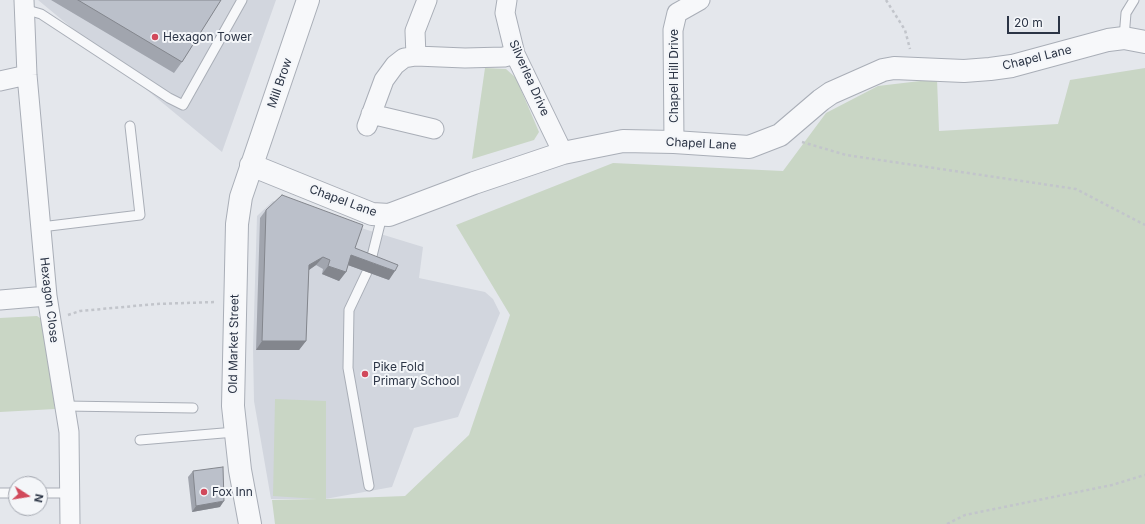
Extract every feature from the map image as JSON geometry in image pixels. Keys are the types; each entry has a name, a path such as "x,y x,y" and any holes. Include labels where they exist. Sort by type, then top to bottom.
{"street":[{"name":"Mill Brow","path":"251,166 314,0"},
{"path":"416,56 415,31 427,0"},
{"name":"Silverlea Drive","path":"507,0 505,13 515,54 563,153"},
{"name":"Chapel Hill Drive","path":"674,142 673,30 677,13 700,0"},
{"name":"Hexagon Close","path":"24,4 27,75 47,296 69,432 70,524"},
{"name":"Chapel Lane","path":"251,166 372,214 382,216 390,215 474,183 563,153 623,142 674,142 749,147 780,135 821,100 840,89 883,70 911,68 964,71 1012,66 1094,43 1124,38 1145,42"},
{"path":"434,129 369,120 389,72 404,58 416,56 465,58 504,57 515,54"},
{"path":"0,81 27,75"},
{"name":"Old Market Street","path":"250,524 233,406 237,224 241,196 251,166"},
{"path":"0,300 47,296"}],"lane":[{"path":"24,4 169,98 183,104 242,0"},
{"path":"1124,38 1126,13 1134,0"},
{"path":"41,227 140,215 130,126"},
{"path":"369,486 348,368 349,310 368,268 382,216"},
{"path":"65,406 193,408"},
{"path":"140,440 236,432"},
{"path":"48,493 70,493"}],"path":[{"path":"886,0 905,30 910,49 911,68"},
{"path":"780,135 846,155 1076,188 1145,225"},
{"path":"51,320 80,311 156,304 235,301"},
{"path":"947,524 965,515 1112,485 1145,476"}],"shaded area":[{"path":"38,0 276,0 222,152"},
{"name":"Pike Fold Primary School","path":"273,201 423,247 419,278 485,292 493,299 500,313 458,417 414,428 392,487 325,499 271,499 254,401 253,348 257,216"}],"green space":[{"path":"485,68 506,69 516,78 539,132 534,140 472,159"},
{"path":"1145,68 1145,524 275,524 272,500 317,499 273,496 275,399 326,401 326,499 405,496 469,435 510,315 456,225 613,163 783,171 826,113 878,86 937,79 939,131 1058,124 1070,80"},
{"path":"37,316 43,320 55,409 0,412 0,318"}],"building":[{"name":"Hexagon Tower","path":"78,0 221,0 182,62"},
{"path":"282,195 363,225 355,248 398,265 395,271 351,255 346,272 328,266 330,260 323,257 309,265 306,341 262,341 266,210"},
{"name":"Fox Inn","path":"223,467 224,501 196,506 193,471"}],"place":[{"name":"Hexagon Tower","path":"155,37"},
{"name":"Pike Fold Primary School","path":"365,374"},
{"name":"Fox Inn","path":"204,492"}]}
